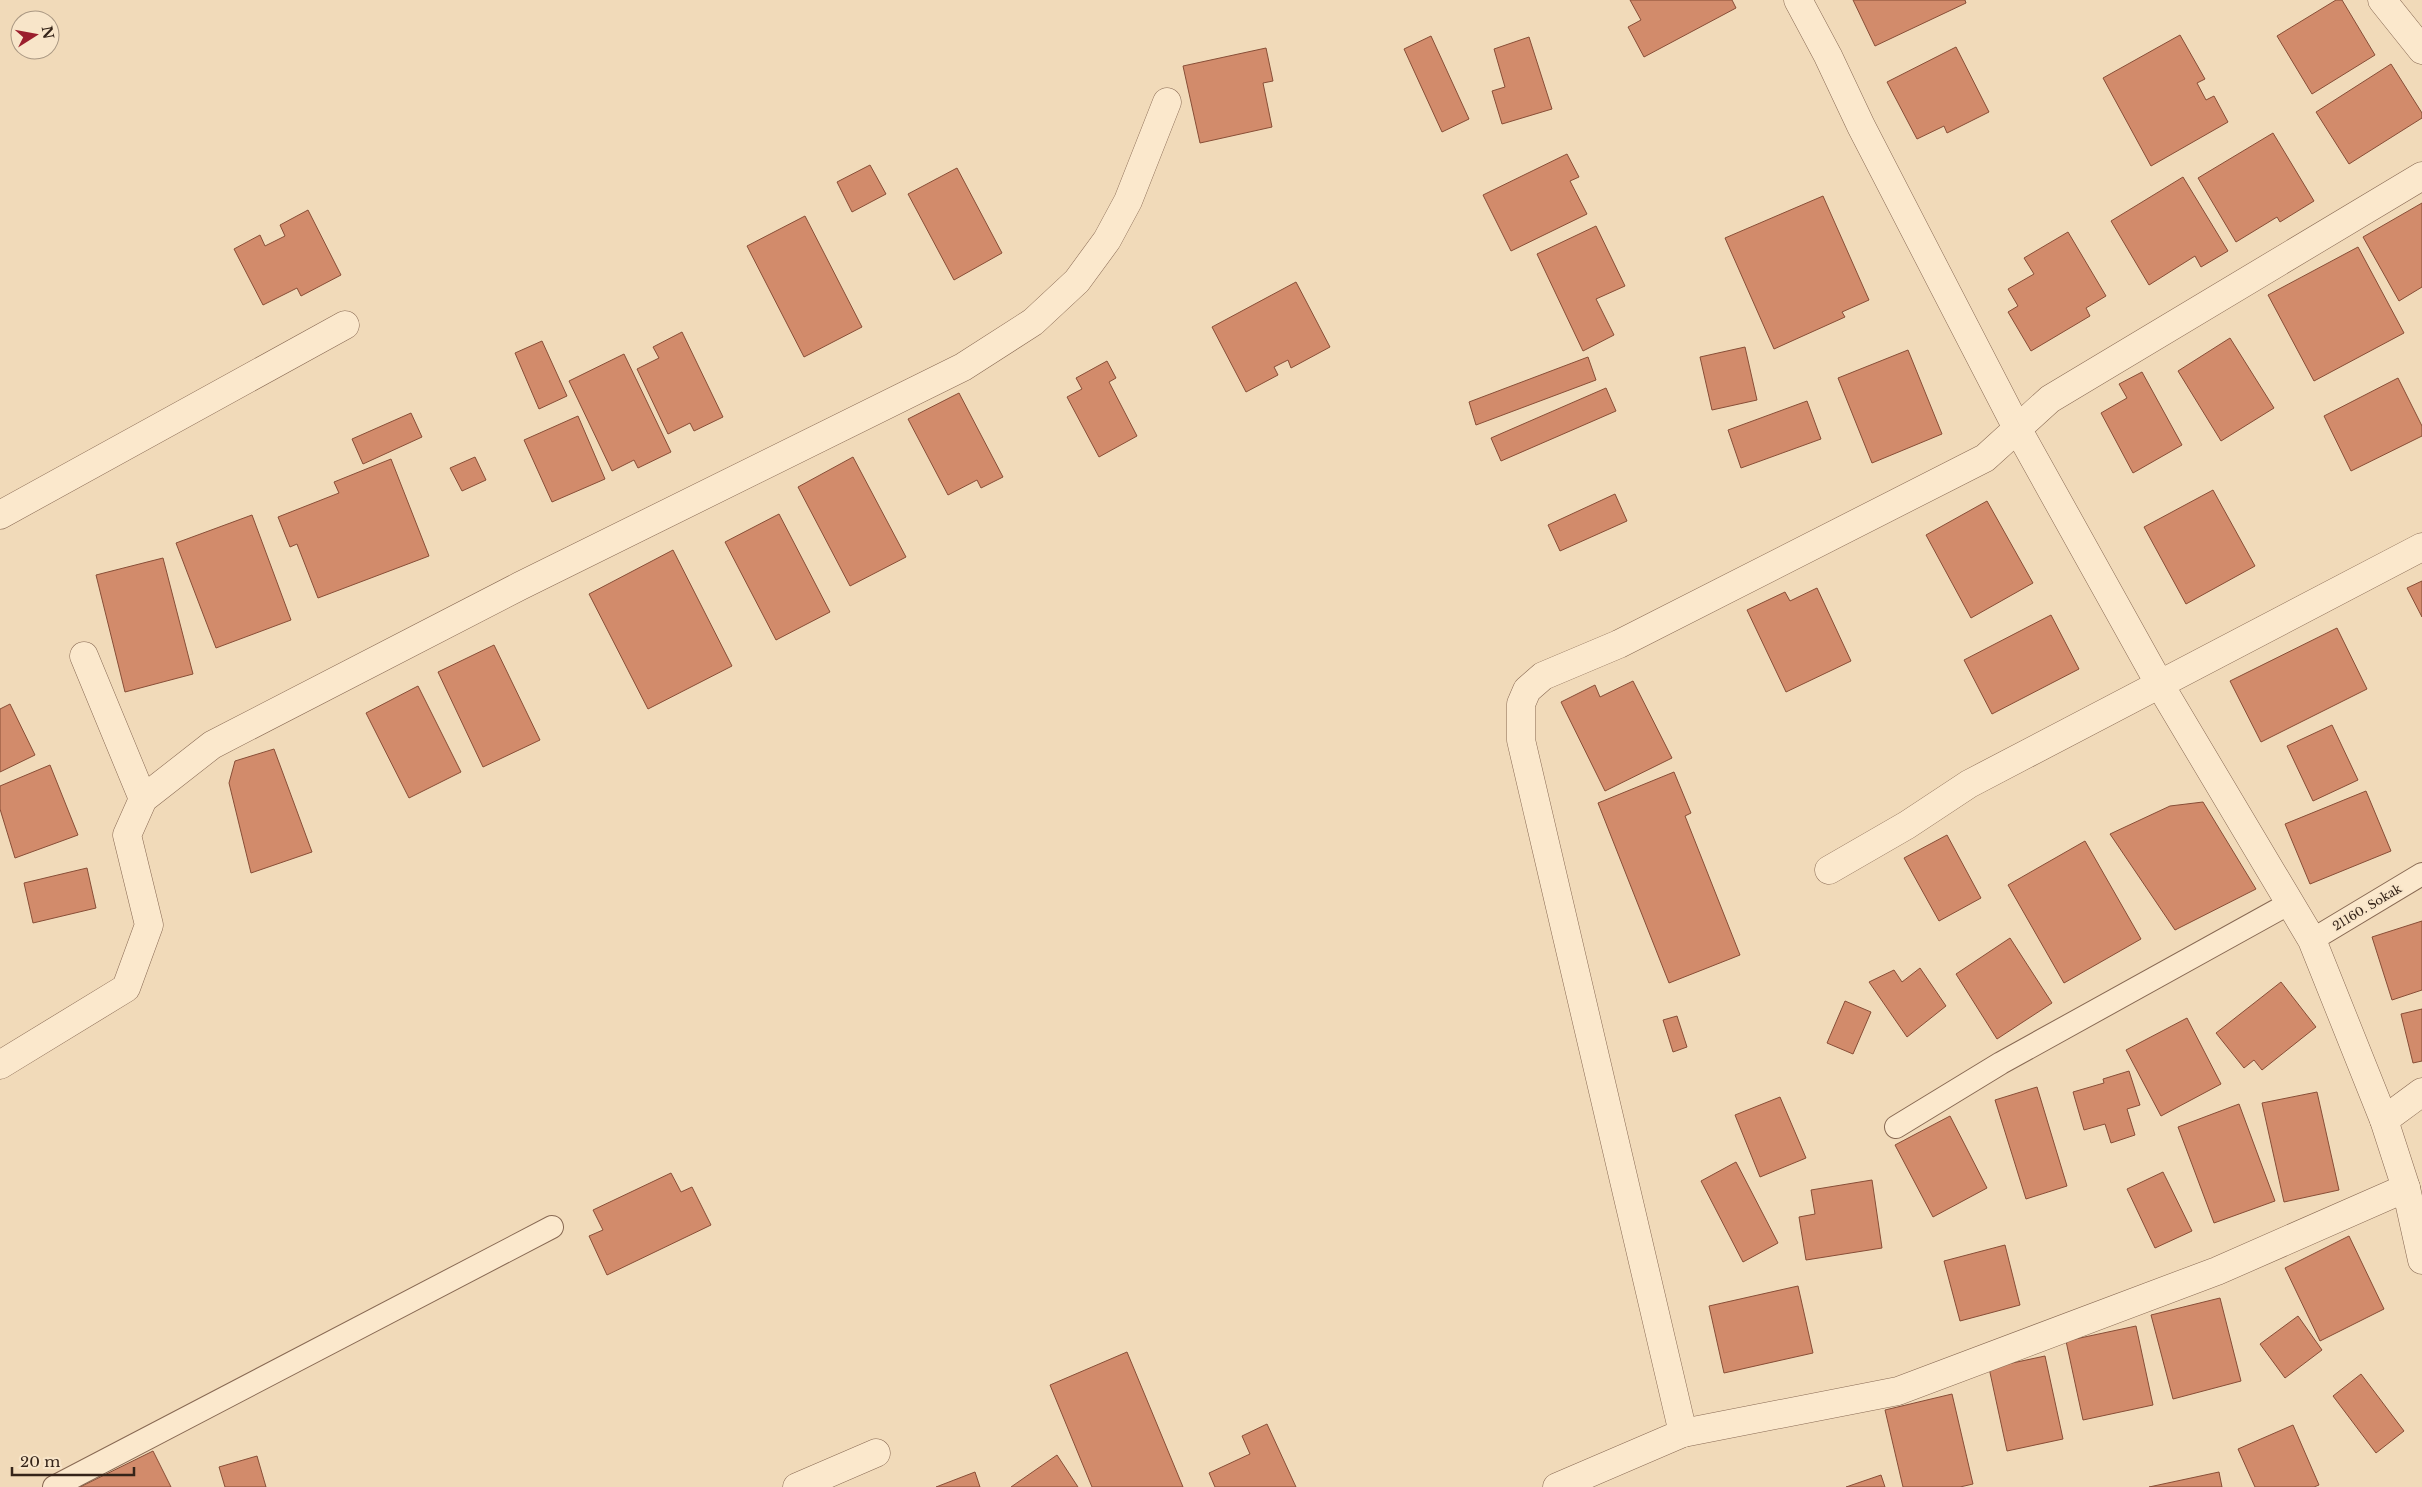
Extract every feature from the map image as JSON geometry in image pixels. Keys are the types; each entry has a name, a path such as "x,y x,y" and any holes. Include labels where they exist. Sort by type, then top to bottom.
{"street":[{"path":"1798,0 2017,428 2160,685 2312,940 2384,1120 2406,1188 2422,1260"},
{"path":"2387,2 2422,50"},
{"path":"0,1064 126,988 149,925 127,835 143,799 212,745 520,586 964,367 1033,322 1077,281 1106,240 1128,201 1167,102"},
{"path":"1684,1433 1521,740 1521,704 1527,690 1543,676 1619,644 1985,458 2050,399 2422,176"},
{"path":"0,515 344,325"},
{"path":"1829,870 1907,825 1969,784 2422,547"},
{"path":"84,656 143,799"},
{"path":"2384,1120 2422,1092"},
{"path":"1557,1487 1684,1433 1898,1391 2217,1271 2406,1188"},
{"path":"797,1487 876,1453"}],"lane":[{"name":"21160. Sokak","path":"2312,940 2422,874"},
{"path":"1896,1127 2001,1063 2290,903"},
{"path":"54,1487 552,1228"}],"building":[{"path":"1630,0 1732,0 1736,8 1644,57 1628,27 1641,20"},
{"path":"1853,0 1965,0 1966,3 1875,46"},
{"path":"2336,0 2342,0 2375,55 2312,94 2277,36"},
{"path":"2180,35 2205,79 2197,83 2206,100 2214,96 2228,122 2151,166 2103,78"},
{"path":"1431,36 1469,119 1442,132 1404,49"},
{"path":"1529,37 1552,109 1502,124 1492,91 1505,87 1494,49"},
{"path":"1956,47 1989,112 1947,133 1944,126 1917,139 1887,82"},
{"path":"1266,48 1273,81 1263,83 1272,127 1200,143 1183,66"},
{"path":"2391,64 2422,113 2422,118 2349,164 2316,112"},
{"path":"2273,133 2314,201 2280,222 2277,217 2236,242 2198,178"},
{"path":"1567,154 1579,177 1570,181 1587,214 1511,251 1483,195"},
{"path":"870,165 886,194 852,212 837,182"},
{"path":"957,168 1002,253 954,280 908,194"},
{"path":"2183,177 2228,251 2201,267 2195,256 2149,285 2111,221"},
{"path":"1823,196 1869,300 1842,312 1845,317 1774,349 1725,238"},
{"path":"2422,203 2422,287 2399,301 2363,237"},
{"path":"308,210 341,275 301,296 297,288 263,305 234,249 260,235 265,246 285,236 280,225"},
{"path":"805,216 862,327 804,357 747,246"},
{"path":"1596,226 1625,286 1596,299 1614,335 1583,351 1537,254"},
{"path":"2068,232 2106,296 2086,308 2090,316 2031,351 2008,312 2018,306 2008,289 2034,274 2024,258"},
{"path":"2358,247 2404,333 2314,381 2268,295"},
{"path":"1296,282 1330,347 1291,368 1288,360 1274,367 1278,375 1246,392 1212,327"},
{"path":"682,332 723,417 694,431 690,423 668,434 637,369 659,358 653,347"},
{"path":"2230,338 2274,408 2221,441 2178,371"},
{"path":"542,341 567,396 539,409 515,353"},
{"path":"1745,347 1757,400 1712,410 1700,357"},
{"path":"1908,350 1942,434 1872,463 1838,378"},
{"path":"624,354 671,452 638,468 634,460 612,471 569,381"},
{"path":"1588,357 1596,380 1476,425 1469,402"},
{"path":"1107,361 1116,378 1109,382 1137,436 1099,457 1067,397 1082,389 1076,378"},
{"path":"2142,372 2182,445 2133,473 2101,413 2127,398 2119,384"},
{"path":"2398,378 2422,426 2422,436 2351,471 2324,416"},
{"path":"1606,388 1616,411 1501,461 1491,438"},
{"path":"959,393 1003,477 981,488 977,480 948,495 908,419"},
{"path":"1807,401 1821,439 1741,468 1728,430"},
{"path":"411,413 422,437 363,464 352,439"},
{"path":"578,416 605,479 552,502 524,440"},
{"path":"475,457 486,480 462,491 450,468"},
{"path":"853,457 906,557 850,586 798,487"},
{"path":"391,459 429,556 318,598 297,544 290,547 278,517 339,493 334,482"},
{"path":"2213,490 2255,566 2186,604 2144,527"},
{"path":"1615,494 1627,521 1560,551 1548,525"},
{"path":"1987,501 2033,583 1971,618 1926,535"},
{"path":"779,514 830,612 776,640 725,542"},
{"path":"252,515 291,620 216,648 176,543"},
{"path":"673,550 732,666 648,709 589,594"},
{"path":"163,558 193,674 125,692 96,575"},
{"path":"2422,581 2422,617 2407,588"},
{"path":"1817,588 1851,661 1786,692 1747,610 1785,592 1790,601"},
{"path":"2051,615 2079,669 1992,714 1964,660"},
{"path":"2337,628 2367,689 2261,742 2230,681"},
{"path":"494,645 540,740 483,767 438,672"},
{"path":"1633,681 1672,758 1605,791 1561,702 1595,685 1600,697"},
{"path":"418,686 461,772 409,798 366,713"},
{"path":"10,704 35,755 0,772 0,709"},
{"path":"2332,725 2358,780 2313,801 2287,746"},
{"path":"274,749 312,852 251,873 229,783 235,761"},
{"path":"50,765 78,835 15,858 0,809 0,786"},
{"path":"1674,772 1691,813 1685,816 1740,955 1669,983 1598,803"},
{"path":"2366,791 2391,851 2310,884 2285,824"},
{"path":"2203,802 2256,889 2175,930 2110,834 2170,806"},
{"path":"1947,835 1981,898 1939,921 1904,858"},
{"path":"2085,841 2141,939 2064,983 2008,885"},
{"path":"87,868 96,908 33,923 24,883"},
{"path":"2422,921 2422,990 2392,1000 2372,937"},
{"path":"2010,938 2052,1003 1997,1039 1956,974"},
{"path":"1920,968 1946,1006 1907,1037 1869,982 1894,970 1902,982"},
{"path":"2281,982 2316,1027 2262,1070 2254,1060 2244,1068 2216,1033"},
{"path":"1845,1001 1871,1012 1853,1054 1827,1043"},
{"path":"2422,1009 2422,1061 2413,1063 2401,1014"},
{"path":"1677,1016 1687,1047 1673,1052 1663,1020"},
{"path":"2187,1018 2221,1084 2161,1116 2126,1050"},
{"path":"2129,1071 2140,1105 2127,1109 2135,1135 2111,1143 2105,1124 2084,1130 2073,1092 2104,1083 2103,1079"},
{"path":"2037,1087 2067,1186 2026,1199 1995,1100"},
{"path":"2317,1092 2339,1190 2284,1202 2262,1103"},
{"path":"1780,1097 1806,1158 1760,1177 1735,1115"},
{"path":"2239,1104 2275,1201 2214,1223 2178,1127"},
{"path":"1950,1116 1987,1188 1933,1217 1895,1145"},
{"path":"1736,1162 1778,1243 1743,1262 1701,1181"},
{"path":"2163,1172 2192,1231 2155,1248 2127,1189"},
{"path":"671,1173 681,1192 692,1187 711,1225 607,1275 589,1236 603,1230 593,1210"},
{"path":"1872,1180 1882,1248 1806,1260 1799,1217 1815,1214 1811,1190"},
{"path":"2349,1236 2384,1309 2320,1341 2285,1268"},
{"path":"2005,1245 2020,1305 1960,1321 1944,1261"},
{"path":"1798,1286 1813,1353 1724,1373 1709,1306"},
{"path":"2220,1298 2241,1381 2173,1399 2151,1315"},
{"path":"2298,1316 2322,1350 2285,1378 2260,1344"},
{"path":"2136,1326 2153,1405 2083,1420 2066,1341"},
{"path":"1127,1352 1183,1487 1092,1487 1050,1385"},
{"path":"2045,1356 2063,1439 2007,1451 1989,1368"},
{"path":"2361,1374 2404,1431 2376,1453 2333,1396"},
{"path":"1952,1394 1973,1484 1960,1487 1903,1487 1885,1410"},
{"path":"1267,1424 1296,1487 1215,1487 1209,1473 1250,1454 1242,1436"},
{"path":"2293,1425 2319,1485 2314,1487 2255,1487 2238,1449"},
{"path":"153,1451 171,1487 80,1487"},
{"path":"1057,1455 1078,1487 1011,1487"},
{"path":"257,1456 266,1487 225,1487 219,1467"},
{"path":"975,1472 980,1487 936,1487"},
{"path":"2219,1472 2222,1487 2149,1487"},
{"path":"1881,1475 1885,1487 1846,1487"}]}
